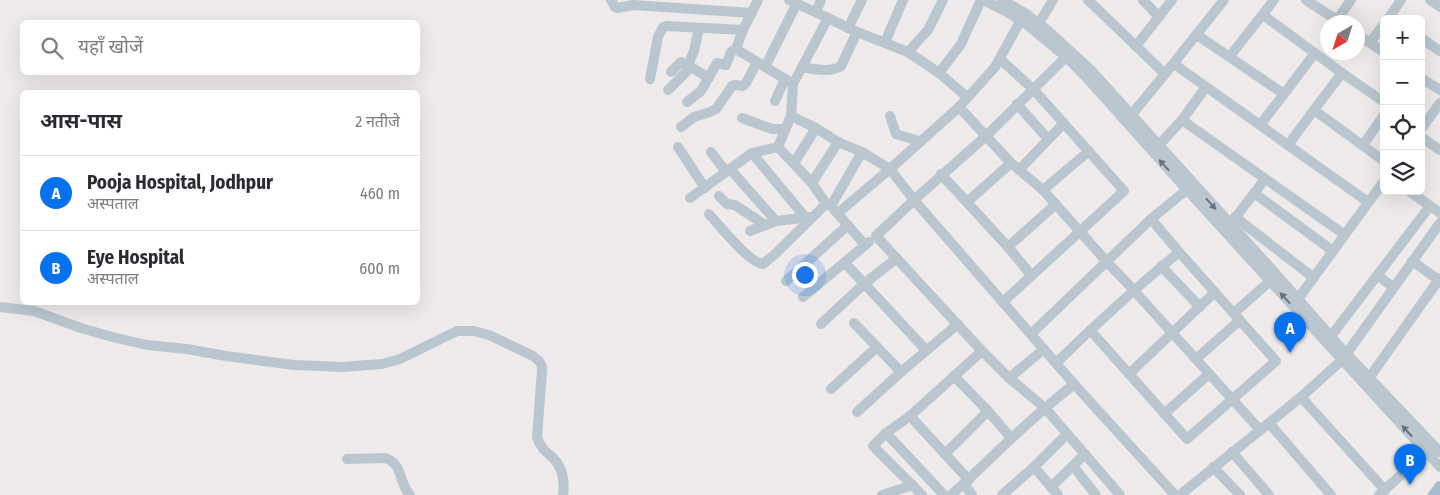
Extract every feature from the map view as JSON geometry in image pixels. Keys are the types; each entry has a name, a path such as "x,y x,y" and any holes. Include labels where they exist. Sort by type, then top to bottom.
{"main road":[{"path":"1434,495 1440,487"}],"street":[{"path":"611,0 615,7 618,8 634,3 752,13"},
{"path":"688,102 701,91 717,63 726,65 731,52 736,49 758,0"},
{"path":"816,12 821,0"},
{"path":"802,67 831,70 841,66 862,0"},
{"path":"885,42 903,0"},
{"path":"908,52 928,30 943,0"},
{"path":"939,73 961,44 982,0 1038,24 1072,52 1090,70 1128,118 1270,281 1344,357 1440,467"},
{"path":"1005,0 1128,118 1159,145 1190,187 1233,221 1314,278"},
{"path":"1038,24 1053,0"},
{"path":"1088,0 1166,74"},
{"path":"1143,0 1159,17"},
{"path":"1136,46 1172,0"},
{"path":"1128,118 1166,74 1224,0"},
{"path":"1230,56 1274,0"},
{"path":"1306,0 1328,15"},
{"path":"1342,15 1351,0"},
{"path":"1393,15 1401,0"},
{"path":"1430,0 1440,7"},
{"path":"681,127 694,117 716,109 732,86 743,86 746,84 761,65 793,2 853,30 908,52 939,73 967,97"},
{"path":"1262,15 1380,99"},
{"path":"750,231 776,221 809,217 832,208 890,169 959,107 995,67 1023,17"},
{"path":"775,101 802,67 828,18"},
{"path":"650,79 658,37 663,27 743,30"},
{"path":"668,90 689,66 699,28"},
{"path":"1370,43 1380,29"},
{"path":"1197,34 1284,94"},
{"path":"1365,39 1380,49"},
{"path":"1425,41 1440,51"},
{"path":"736,49 789,81"},
{"path":"1260,125 1316,54"},
{"path":"803,298 876,236 941,174 986,136 1066,57"},
{"path":"1000,59 1034,90 1124,191 1003,302"},
{"path":"671,72 681,62 709,78"},
{"path":"1174,64 1368,202"},
{"path":"1288,145 1342,73"},
{"path":"778,147 791,116 789,81"},
{"path":"1425,81 1440,90"},
{"path":"1159,145 1182,120 1206,87"},
{"path":"1425,124 1440,103"},
{"path":"1018,104 1048,138"},
{"path":"959,107 1015,167 1044,190 1260,430"},
{"path":"1314,110 1380,158"},
{"path":"791,116 816,128 838,142 862,152 890,169 914,200 1074,384 1175,495"},
{"path":"890,116 896,134 919,141"},
{"path":"742,118 772,129 785,129"},
{"path":"1182,120 1345,235"},
{"path":"1362,145 1380,120"},
{"path":"967,202 1015,167 1064,123"},
{"path":"794,163 816,128"},
{"path":"1425,140 1440,150"},
{"path":"812,183 838,142"},
{"path":"778,147 812,183 865,245"},
{"path":"690,198 752,153 778,147"},
{"path":"678,148 705,188"},
{"path":"1044,190 1089,151"},
{"path":"711,152 776,221"},
{"path":"832,208 862,152"},
{"path":"752,153 809,217"},
{"path":"941,174 1031,275"},
{"path":"1233,221 1265,179"},
{"path":"1298,299 1380,186"},
{"path":"1031,334 1151,219 1190,187"},
{"path":"1254,193 1333,251"},
{"path":"1415,195 1440,213"},
{"path":"718,196 727,204 735,205 765,225"},
{"path":"1008,247 1056,204"},
{"path":"1331,336 1430,206"},
{"path":"709,214 740,248 760,264 774,256 809,217"},
{"path":"1090,330 1187,439 1276,362 1151,219"},
{"path":"1233,221 1331,336 1344,357 1370,378 1440,452"},
{"path":"1180,495 1301,397 1344,357 1440,223"},
{"path":"786,281 848,225"},
{"path":"876,236 982,351 1009,378 1045,408 1118,494"},
{"path":"1056,363 1134,290 1179,252"},
{"path":"820,324 865,283 897,258"},
{"path":"1370,378 1440,280 1412,261"},
{"path":"845,263 926,350"},
{"path":"1161,266 1200,307"},
{"path":"1377,275 1394,287"},
{"path":"1196,359 1270,281"},
{"path":"1129,374 1215,292"},
{"path":"0,307 34,311 88,330 147,345 187,349 284,364 333,367 390,363 456,331 474,331 489,335 533,356 542,366 537,437 541,447 556,461 562,470 563,495"},
{"path":"854,323 901,372"},
{"path":"857,412 958,324"},
{"path":"832,389 877,347"},
{"path":"1009,378 1044,349"},
{"path":"922,495 874,446 886,433 910,416 982,351"},
{"path":"1164,414 1209,374"},
{"path":"954,376 1011,438"},
{"path":"951,495 1011,438 1074,384"},
{"path":"1301,397 1382,492 1426,452"},
{"path":"945,454 988,411"},
{"path":"910,416 945,454 966,482 972,495"},
{"path":"1268,423 1331,495"},
{"path":"886,433 944,495"},
{"path":"1002,495 1067,434"},
{"path":"1232,452 1269,495"},
{"path":"1034,467 1055,491 1073,466 1085,454"},
{"path":"347,459 385,458 390,460 397,466 405,489 410,495"},
{"path":"1073,466 1096,495"},
{"path":"1213,467 1234,493"},
{"path":"882,495 913,485"}],"place":[{"name":"Pooja Hospital, Jodhpur","path":"1290,353"},
{"name":"Eye Hospital","path":"1410,485"}]}
